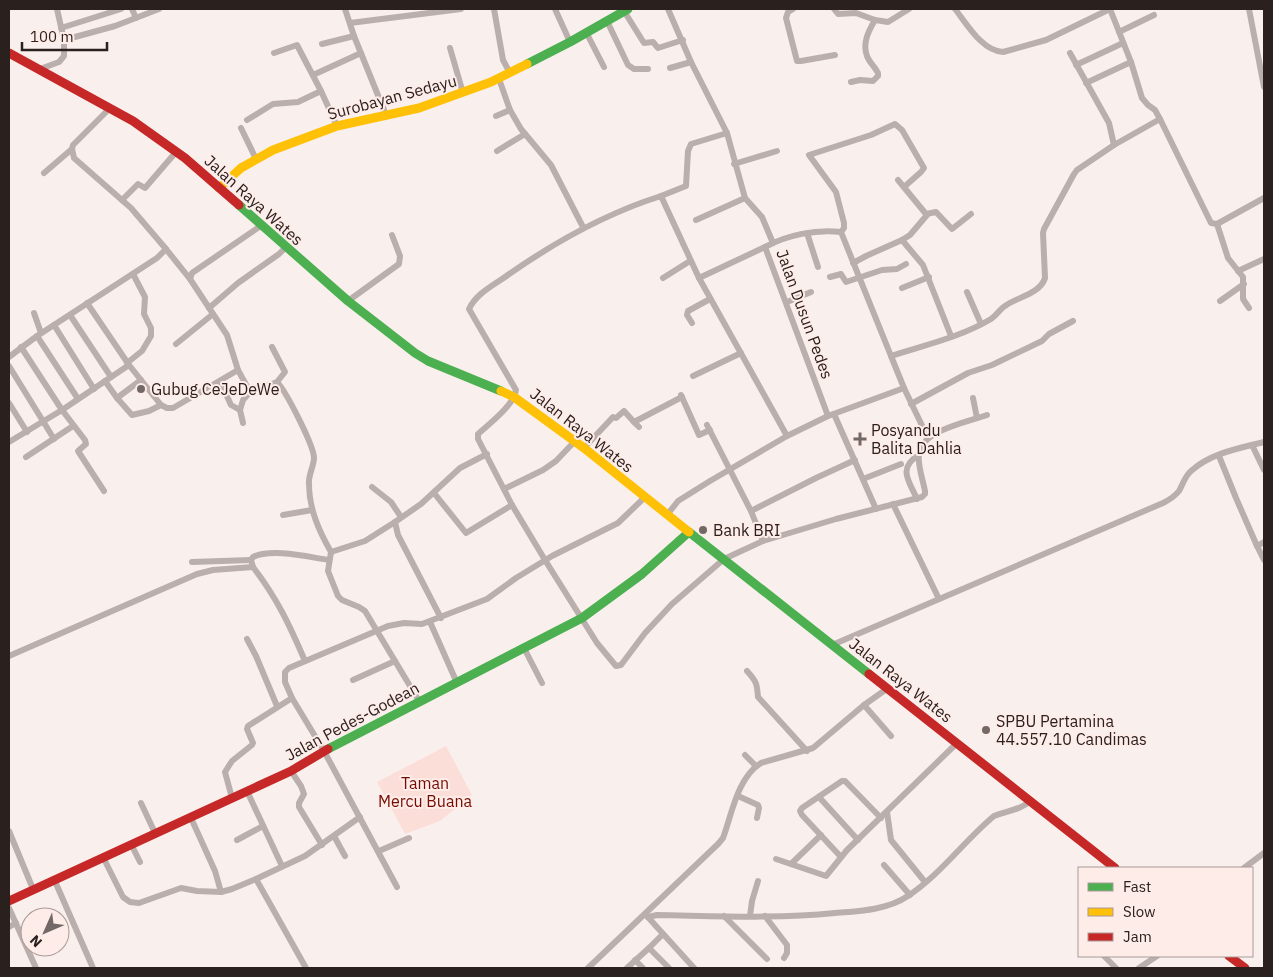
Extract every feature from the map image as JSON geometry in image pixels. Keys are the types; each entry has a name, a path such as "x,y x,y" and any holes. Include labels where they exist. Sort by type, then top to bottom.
{"main road":[{"name":"Surobayan Sedayu","path":"219,188 241,168 256,158 274,150 338,126 419,108 499,79 626,10"},
{"name":"Jalan Raya Wates","path":"9,53 141,126 219,188 348,301 415,353 428,361 514,397 575,441 1115,867"},
{"name":"Jalan Pedes-Godean","path":"9,901 291,771 324,751 582,618 642,574 689,532"},
{"path":"1230,957 1245,968"}],"street":[{"path":"39,70 63,59 65,53 57,9"},
{"path":"61,28 121,9"},
{"path":"132,9 136,18"},
{"path":"64,40 159,9"},
{"path":"345,9 386,115"},
{"path":"350,23 461,9"},
{"path":"494,9 503,60 510,73"},
{"path":"555,9 570,42"},
{"name":"Jalan Dusun Pedes","path":"668,9 691,62 727,132 734,164 745,198 762,217 768,227 773,243 765,247 786,302 831,415 855,460 876,508"},
{"path":"792,9 788,12 786,18 797,61 801,62 835,54"},
{"path":"834,9 838,14 856,13 875,20 888,22 909,9"},
{"path":"955,9 986,46 997,52 1046,40 1110,9 1142,98 1155,110 1160,119 1211,223 1216,224 1264,198"},
{"path":"1249,9 1264,87"},
{"path":"626,10 643,42 653,42 658,48 683,40"},
{"path":"1119,32 1154,15"},
{"path":"851,82 860,80 873,81 878,76 878,73 867,57 866,51 866,41 875,20"},
{"path":"606,21 616,44 616,46 610,48"},
{"path":"606,21 628,64 634,69 648,69"},
{"path":"586,32 600,53 604,67"},
{"path":"322,44 354,36"},
{"path":"1076,65 1123,42"},
{"path":"274,54 297,44 338,126"},
{"path":"450,48 463,93"},
{"path":"313,75 361,53"},
{"path":"1070,53 1109,123 1114,145"},
{"path":"670,68 691,62"},
{"path":"1086,83 1130,62"},
{"path":"499,79 510,110 525,134 551,165 583,227"},
{"path":"247,120 273,104 298,102 321,91"},
{"path":"44,173 72,149 73,145 110,108"},
{"path":"496,116 510,110"},
{"path":"891,356 969,331 996,316 1004,306 1038,289 1043,284 1045,272 1043,233 1070,180 1078,170 1114,145 1160,119"},
{"path":"904,187 924,168 902,130 895,124 871,135 809,155 839,197 844,226 841,232 904,388 928,438"},
{"path":"241,128 256,158"},
{"path":"727,132 691,144 688,151 686,186 583,227 545,249 477,297 469,310 515,388 516,393 510,402 478,434 478,440 512,505 545,560 597,644 615,665 618,666 672,604 724,559 762,541 876,508 917,499 925,494 919,455 921,447 928,438 936,432 987,415"},
{"path":"497,151 525,134"},
{"path":"72,149 74,158 122,200 190,279 229,339 238,370 250,392"},
{"path":"122,200 138,184 144,188 176,152"},
{"path":"734,164 777,152"},
{"path":"898,180 927,215"},
{"path":"661,196 690,262 787,436"},
{"path":"696,220 745,198"},
{"path":"854,263 910,235 927,215 936,212 952,228 971,214"},
{"path":"1216,224 1228,258 1243,277 1243,299 1249,308"},
{"path":"190,279 192,273 262,226"},
{"path":"773,243 807,233 841,232"},
{"path":"807,233 818,267"},
{"path":"348,301 399,264 400,256 392,235"},
{"path":"902,240 923,265 952,336"},
{"path":"176,344 238,283 286,247"},
{"path":"699,278 765,247"},
{"path":"9,357 39,334 161,255 166,249"},
{"path":"1238,271 1264,259"},
{"path":"663,278 690,262"},
{"path":"830,277 841,274 846,282 906,264"},
{"path":"9,442 78,400 128,364 142,351 151,336 151,331 144,314 144,294 132,274"},
{"path":"902,288 929,277"},
{"path":"1220,301 1244,284"},
{"path":"786,302 810,292"},
{"path":"967,292 981,324"},
{"path":"692,323 687,315 689,310 710,299"},
{"path":"87,303 128,364 161,405 167,408 173,408 238,370"},
{"path":"34,313 39,334 78,400"},
{"path":"70,315 108,379 116,398 132,416 161,405"},
{"path":"911,404 968,373 992,365 1042,341 1049,334 1072,321"},
{"path":"54,325 94,389"},
{"path":"21,347 62,410 86,442 78,451 104,491"},
{"path":"243,424 240,410 243,400 250,392 277,382 285,372 272,347"},
{"path":"693,376 741,354"},
{"path":"9,366 54,438"},
{"path":"116,398 142,380"},
{"path":"220,381 231,405 240,410"},
{"path":"277,382 292,406 311,444 314,457 308,482 312,510 319,530 331,552 328,571 338,596 342,600 365,611 419,702"},
{"path":"667,514 678,502 787,436 831,415 904,388"},
{"path":"584,448 613,417 616,418 624,411 636,425 681,396 699,435 709,428 751,511 762,541"},
{"path":"973,398 977,418"},
{"path":"9,403 27,432"},
{"path":"26,457 73,426"},
{"path":"504,488 543,470 556,461 575,441"},
{"path":"832,645 1164,503 1178,491 1192,470 1238,448 1264,442"},
{"path":"1252,445 1264,470"},
{"path":"331,552 365,541 410,512 434,493 460,468 487,454"},
{"path":"917,499 906,476 906,471 910,460 919,455"},
{"path":"1219,456 1264,560"},
{"path":"751,511 855,460"},
{"path":"863,479 901,464"},
{"path":"372,487 391,502 401,517"},
{"path":"434,493 466,533 512,505"},
{"path":"397,887 324,751 292,698 285,682 284,674 289,668 376,631 396,624 422,624 430,622 487,599 545,560 618,523 645,497"},
{"path":"893,504 939,599"},
{"path":"283,515 312,510"},
{"path":"395,522 398,535 441,618"},
{"path":"1257,546 1264,542"},
{"path":"192,562 251,560 255,556 271,554 298,555 329,560"},
{"path":"251,560 253,567 281,607 305,661"},
{"path":"9,656 197,574 214,570 253,567"},
{"path":"430,622 457,683"},
{"path":"247,639 277,706"},
{"path":"524,648 542,683"},
{"path":"353,680 394,661"},
{"path":"747,671 756,683 758,697 807,751"},
{"path":"588,968 646,916 723,838 745,779 756,766 807,751 888,688"},
{"path":"232,798 225,775 226,770 232,761 252,745 248,726 292,698"},
{"path":"864,705 891,736"},
{"path":"776,859 824,876 827,875 841,857 957,743"},
{"path":"744,755 756,766"},
{"path":"291,771 304,794 299,807 322,845"},
{"path":"841,857 802,815 800,811 802,808 840,782 845,781 880,818"},
{"path":"247,792 282,866"},
{"path":"738,796 758,805 757,818"},
{"path":"819,797 858,840"},
{"path":"646,916 800,916 871,910 895,903 910,895 925,882 994,816 1022,807 1030,801"},
{"path":"140,803 155,833"},
{"path":"887,812 891,840 925,882"},
{"path":"190,818 215,871 221,892"},
{"path":"103,857 123,897 130,902 139,903 181,888 203,892 221,892 256,879 305,856 360,818"},
{"path":"237,840 263,826"},
{"path":"9,831 32,889"},
{"path":"791,864 821,835"},
{"path":"334,836 344,856"},
{"path":"379,851 409,838"},
{"path":"131,844 140,862"},
{"path":"1245,867 1262,855 1264,864"},
{"path":"884,865 910,895"},
{"path":"54,879 92,968"},
{"path":"256,879 306,968"},
{"path":"750,916 758,881"},
{"path":"9,908 36,968"},
{"path":"646,916 694,968"},
{"path":"724,916 767,959"},
{"path":"765,916 786,945 787,953 784,958"},
{"path":"9,927 16,924"},
{"path":"627,968 662,934"},
{"path":"649,948 669,968"},
{"path":"1105,957 1116,968"},
{"path":"1139,968 1156,957"},
{"path":"635,960 643,968"}],"green space":[{"name":"Taman Mercu Buana","path":"446,746 472,795 440,821 405,834 377,782"}],"traffic: fast":[{"path":"527,64 628,9"},
{"path":"239,205 348,301 415,353 428,361 501,391"},
{"path":"328,749 582,618 642,574 689,532"},
{"path":"689,532 869,674"}],"traffic: slow":[{"path":"219,188 241,168 273,150 337,126 419,108 491,82 527,64"},
{"path":"501,391 514,397 584,448 689,532"}],"traffic: jam":[{"path":"9,53 133,121 185,158 239,205"},
{"path":"869,674 1114,867"},
{"path":"9,901 291,771 328,749"},
{"path":"1230,957 1245,968"}],"place":[{"name":"Gubug CeJeDeWe","path":"141,389"},
{"name":"Posyandu Balita Dahlia","path":"860,439"},
{"name":"Bank BRI","path":"703,530"},
{"name":"SPBU Pertamina 44.557.10 Candimas","path":"986,730"}]}
